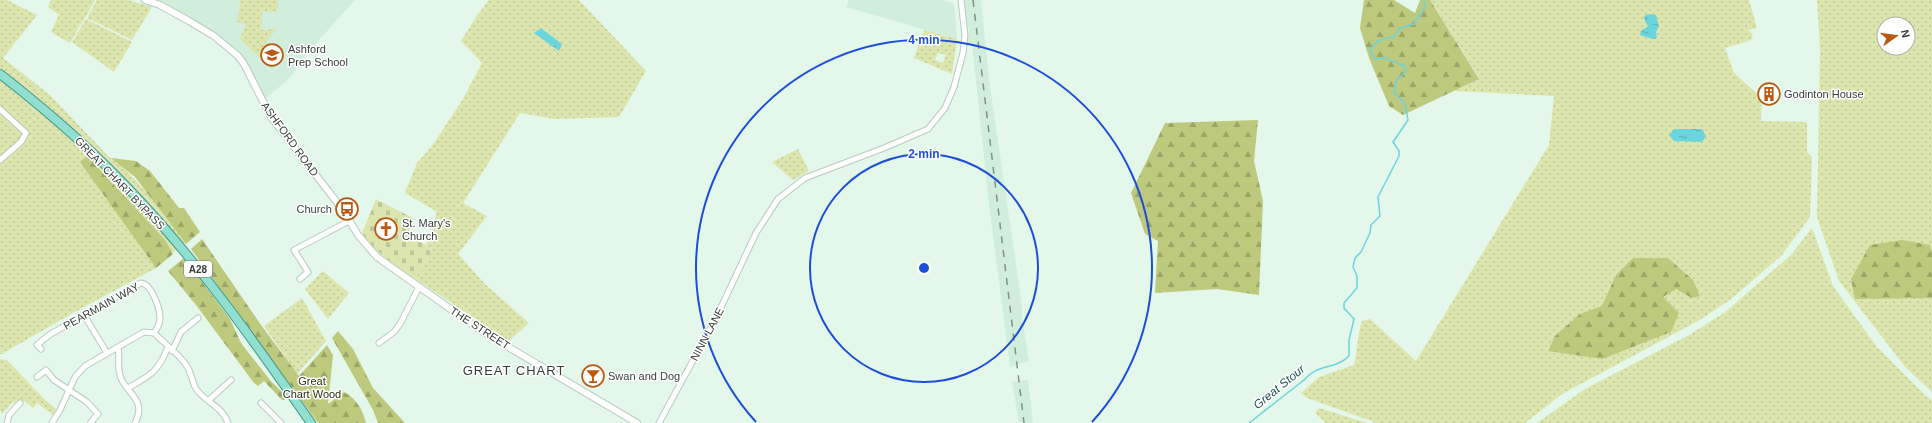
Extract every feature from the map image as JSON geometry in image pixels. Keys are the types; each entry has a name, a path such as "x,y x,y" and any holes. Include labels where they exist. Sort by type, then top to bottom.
{"main road":[{"name":"GREAT CHART BYPASS","path":"0,74 68,129 141,201 192,261 311,423"}],"street":[{"name":"ASHFORD ROAD","path":"145,0 160,5 214,36 238,56 244,64 271,117 343,210"},
{"name":"NINN LANE","path":"659,423 715,320 756,233 778,199 790,188 805,178 884,148 928,129 944,108 951,94 961,60 965,35 961,0"},
{"path":"0,110 26,133 21,142 0,160"},
{"name":"THE STREET","path":"343,210 358,235 377,257 483,332 637,423"},
{"path":"300,279 308,272 294,250 349,221"},
{"name":"PEARMAIN WAY","path":"41,349 38,345 49,335 138,284 145,284 149,287 157,304 160,317 159,324 154,333"},
{"path":"379,343 394,332 400,324 419,287"},
{"path":"84,315 105,354"},
{"path":"128,388 155,371 181,332 198,318"},
{"path":"52,423 60,410 75,377 85,366 144,332 154,333 186,364 195,387 219,408 228,423"},
{"path":"118,346 120,357 119,374 121,380 138,403 139,412 135,423"},
{"path":"37,377 46,370 54,380 69,388 87,402 98,414 91,422"},
{"path":"209,400 231,380"},
{"path":"7,423 9,414 20,403"},
{"path":"260,403 281,423"}],"shaded area":[{"name":"Ashford Prep School","path":"158,0 355,0 300,61 290,78 266,98 260,90 247,63 234,49 200,24"},
{"path":"849,0 943,0 954,4 957,39 846,7"},
{"path":"964,0 981,0 989,79 1029,361 1010,367 989,204 972,44 968,43 969,31"},
{"path":"1028,380 1033,423 1019,423 1012,381"}],"green space":[{"path":"0,0 7,0 37,15 3,58 50,95 110,158 115,158 151,197 185,242 156,268 0,355"},
{"path":"51,0 95,0 81,25 73,21 80,25 70,43 51,32 59,15 48,7"},
{"path":"97,0 128,0 152,7 132,40 87,18"},
{"path":"241,0 278,0 277,12 262,11 261,30 277,29 266,41 267,53 261,59 240,39 246,24 237,22"},
{"path":"489,0 579,0 646,71 619,117 555,119 520,113 463,203 487,216 458,254 486,285 529,323 509,341 417,280 432,248 426,245 435,221 436,211 405,193 417,163 432,146 463,99 482,63 461,41"},
{"path":"1364,0 1394,0 1415,13 1420,0 1430,0 1479,79 1403,115 1389,106 1369,58 1360,28"},
{"path":"1430,0 1749,0 1757,28 1748,30 1753,34 1751,40 1725,48 1734,73 1762,98 1761,121 1807,122 1807,152 1812,157 1810,217 1781,256 1730,300 1698,321 1562,394 1525,423 1377,423 1307,398 1301,393 1319,377 1354,365 1362,321 1370,319 1416,361 1549,145 1554,96 1455,91 1479,78"},
{"path":"1817,0 1932,0 1932,392 1906,368 1839,281 1817,217 1820,50"},
{"path":"86,19 132,42 114,72 72,42"},
{"path":"924,30 957,39 952,74 914,58","holes":["938,53 946,55 943,63 935,60"]},
{"path":"1258,120 1254,161 1263,201 1259,295 1217,289 1155,293 1158,241 1145,234 1131,193 1165,123"},
{"path":"798,149 809,171 793,180 772,162"},
{"path":"87,156 165,240 173,254 156,268 80,162"},
{"path":"111,158 136,161 150,171 179,208 184,208 200,232 186,244 135,177"},
{"path":"376,199 413,218 408,236 432,248 417,280 394,265 374,247 362,233"},
{"path":"1812,228 1833,286 1877,347 1926,396 1932,400 1932,423 1537,423 1585,389 1689,335 1724,313 1791,255"},
{"name":"Great Chart Wood","path":"202,239 261,325 299,376 327,345 333,355 328,404 344,392 358,405 366,423 318,423 191,249"},
{"path":"1902,240 1930,245 1932,252 1932,298 1855,299 1851,279 1870,245"},
{"path":"184,258 230,319 241,343 270,380 289,399 282,400 264,381 258,386 254,383 196,305 168,271"},
{"path":"1633,258 1668,258 1693,280 1700,296 1692,298 1676,289 1663,297 1679,313 1671,332 1602,359 1548,351 1555,336 1580,314 1602,306 1616,275"},
{"path":"323,271 349,293 328,319 305,289"},
{"path":"302,298 326,341 297,374 264,326"},
{"name":"Great Chart Wood","path":"338,331 353,349 373,388 405,423 378,423 373,410 332,338"},
{"path":"0,359 7,360 43,398 56,409 53,415 37,403 33,408 25,401 12,403 2,414 0,410"},
{"path":"1319,408 1367,423 1326,423 1315,413"}],"water":[{"path":"1650,14 1656,15 1659,26 1656,32 1657,38 1653,39 1640,35 1641,31 1648,26 1644,16"},
{"path":"541,28 562,44 559,51 534,33"},
{"path":"1674,129 1702,129 1706,136 1702,142 1674,141 1669,135"}],"waterway":[{"name":"Great Stour","path":"1249,423 1309,375 1315,371 1338,363 1349,356 1349,340 1354,319 1344,308 1344,303 1357,288 1357,276 1353,267 1355,258 1361,252 1370,233 1371,225 1380,216 1378,197 1399,156 1399,151 1393,142 1408,120 1405,104 1394,92 1396,81 1406,71 1405,66 1384,58 1375,59 1370,51 1377,42 1382,39 1394,37 1400,28 1414,24 1425,7 1424,0"}],"railway":[{"path":"973,0 1024,423"}],"place":[{"name":"Ashford Prep School","path":"272,55"},
{"name":"Godinton House","path":"1769,94"},
{"name":"Church","path":"347,209"},
{"name":"St. Mary's Church","path":"386,229"},
{"name":"Swan and Dog","path":"593,376"}],"district":[{"name":"GREAT CHART","path":"514,370"}]}
